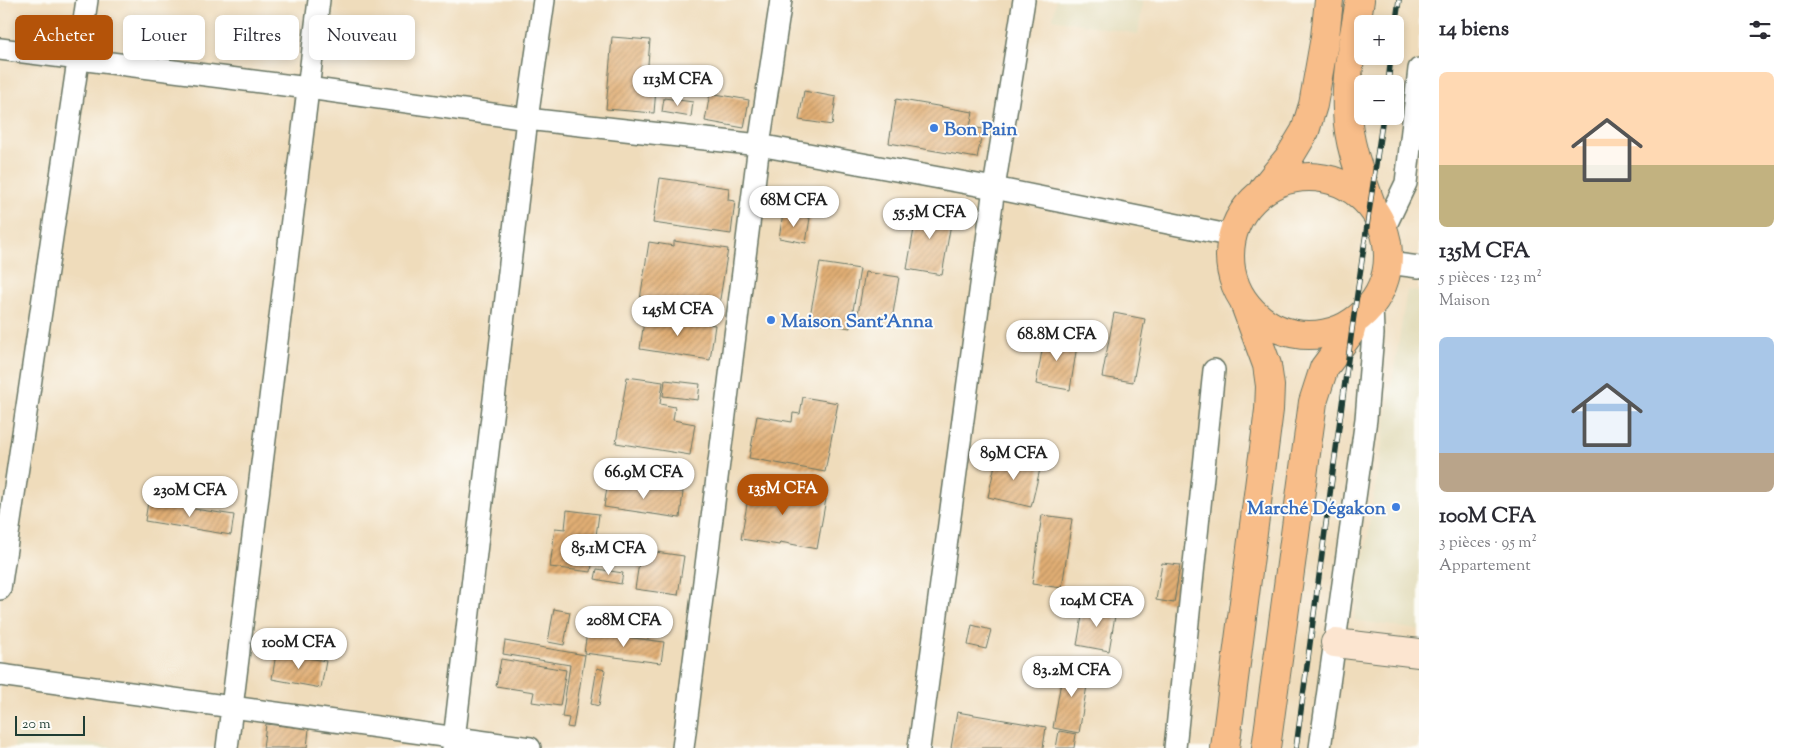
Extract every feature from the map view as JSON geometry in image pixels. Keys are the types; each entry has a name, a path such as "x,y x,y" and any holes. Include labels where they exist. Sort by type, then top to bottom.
{"highway":[{"path":"1225,748 1270,410 1270,386 1267,365 1236,285 1231,266 1233,236 1242,213 1290,156 1304,130 1315,96 1330,0"},
{"path":"1240,294 1260,318 1278,329 1311,335 1322,334 1353,322 1372,303 1384,280 1388,263 1388,246 1355,162 1346,111 1348,78 1360,0"},
{"path":"1259,194 1285,180 1315,176 1344,184 1359,194 1377,217"},
{"path":"1266,748 1313,402 1324,368 1350,333 1353,322"}],"street":[{"path":"85,15 87,0"},
{"path":"227,748 319,0"},
{"path":"454,743 527,118 544,0"},
{"path":"683,748 759,145 781,0"},
{"path":"919,748 994,188 1024,0"},
{"path":"0,49 15,51"},
{"path":"0,589 79,60 308,88 527,118 759,145 994,188 1233,236"},
{"path":"1377,217 1406,183 1419,69"},
{"path":"1388,263 1419,267"},
{"path":"1320,748 1366,419 1373,334 1372,303"},
{"path":"1175,748 1214,370"},
{"path":"1335,643 1419,653"},
{"path":"0,675 232,707 454,743 530,748"}],"shaded area":[{"path":"1056,0 1143,0 1138,34 1053,19"},
{"name":"Marché Dégakon","path":"1407,290 1419,292 1419,630 1354,620"},
{"path":"16,732 122,748 14,748"}],"building":[{"path":"612,37 650,40 646,88 656,89 654,113 606,109"},
{"path":"804,91 836,97 832,125 799,120"},
{"path":"710,93 749,100 744,128 705,121"},
{"path":"664,98 693,102 691,117 662,112"},
{"name":"Bon Pain","path":"896,99 973,112 970,127 983,129 977,158 889,143"},
{"path":"660,178 729,188 728,200 735,201 731,234 653,223"},
{"path":"918,206 953,212 942,275 907,269"},
{"path":"783,213 810,218 806,243 779,238"},
{"path":"674,241 728,249 717,318 639,306 649,242 674,246"},
{"path":"820,263 860,269 850,328 809,321"},
{"path":"865,272 899,277 891,326 857,320"},
{"path":"1114,313 1145,319 1133,382 1102,377"},
{"path":"645,314 715,325 710,360 640,349"},
{"path":"1045,334 1078,339 1070,390 1036,384"},
{"path":"627,377 663,382 660,404 675,407 673,420 695,424 690,455 616,443"},
{"path":"665,380 700,384 698,400 663,396"},
{"path":"803,397 838,403 825,472 749,458 757,416 792,422 793,413 800,414"},
{"path":"997,455 1041,465 1031,507 988,497"},
{"path":"608,481 683,492 680,518 604,507"},
{"path":"751,481 820,493 818,498 826,499 817,549 780,542 779,545 741,539"},
{"path":"148,502 234,515 231,535 145,521"},
{"path":"567,510 599,514 591,572 550,567 555,528 565,529"},
{"path":"1042,515 1072,519 1062,588 1032,584"},
{"path":"641,550 684,556 678,595 635,589"},
{"path":"1162,563 1180,565 1174,603 1156,600"},
{"path":"597,569 623,573 621,584 595,579"},
{"path":"1084,605 1116,610 1109,651 1077,645"},
{"path":"554,609 570,612 564,645 548,642"},
{"path":"972,625 991,630 986,649 968,645"},
{"path":"587,632 664,642 661,663 584,653"},
{"path":"505,641 585,655 573,728 567,727 569,718 562,717 570,665 503,654"},
{"path":"276,653 326,661 321,688 272,679"},
{"path":"501,659 566,670 560,706 532,702 534,692 496,686"},
{"path":"1064,664 1090,668 1079,733 1053,728"},
{"path":"597,668 605,670 599,706 591,704"},
{"path":"957,712 1046,727 1043,748 951,748"},
{"path":"266,724 309,729 307,748 263,748"},
{"path":"1059,731 1076,734 1074,748 1056,748"}],"railway":[{"path":"1397,15 1399,0"},
{"path":"1389,75 1390,65"},
{"path":"1296,748 1353,322 1382,125"}],"place":[{"name":"Bon Pain","path":"934,128"},
{"name":"Maison Sant'Anna","path":"771,320"},
{"name":"Marché Dégakon","path":"1396,507"}]}
